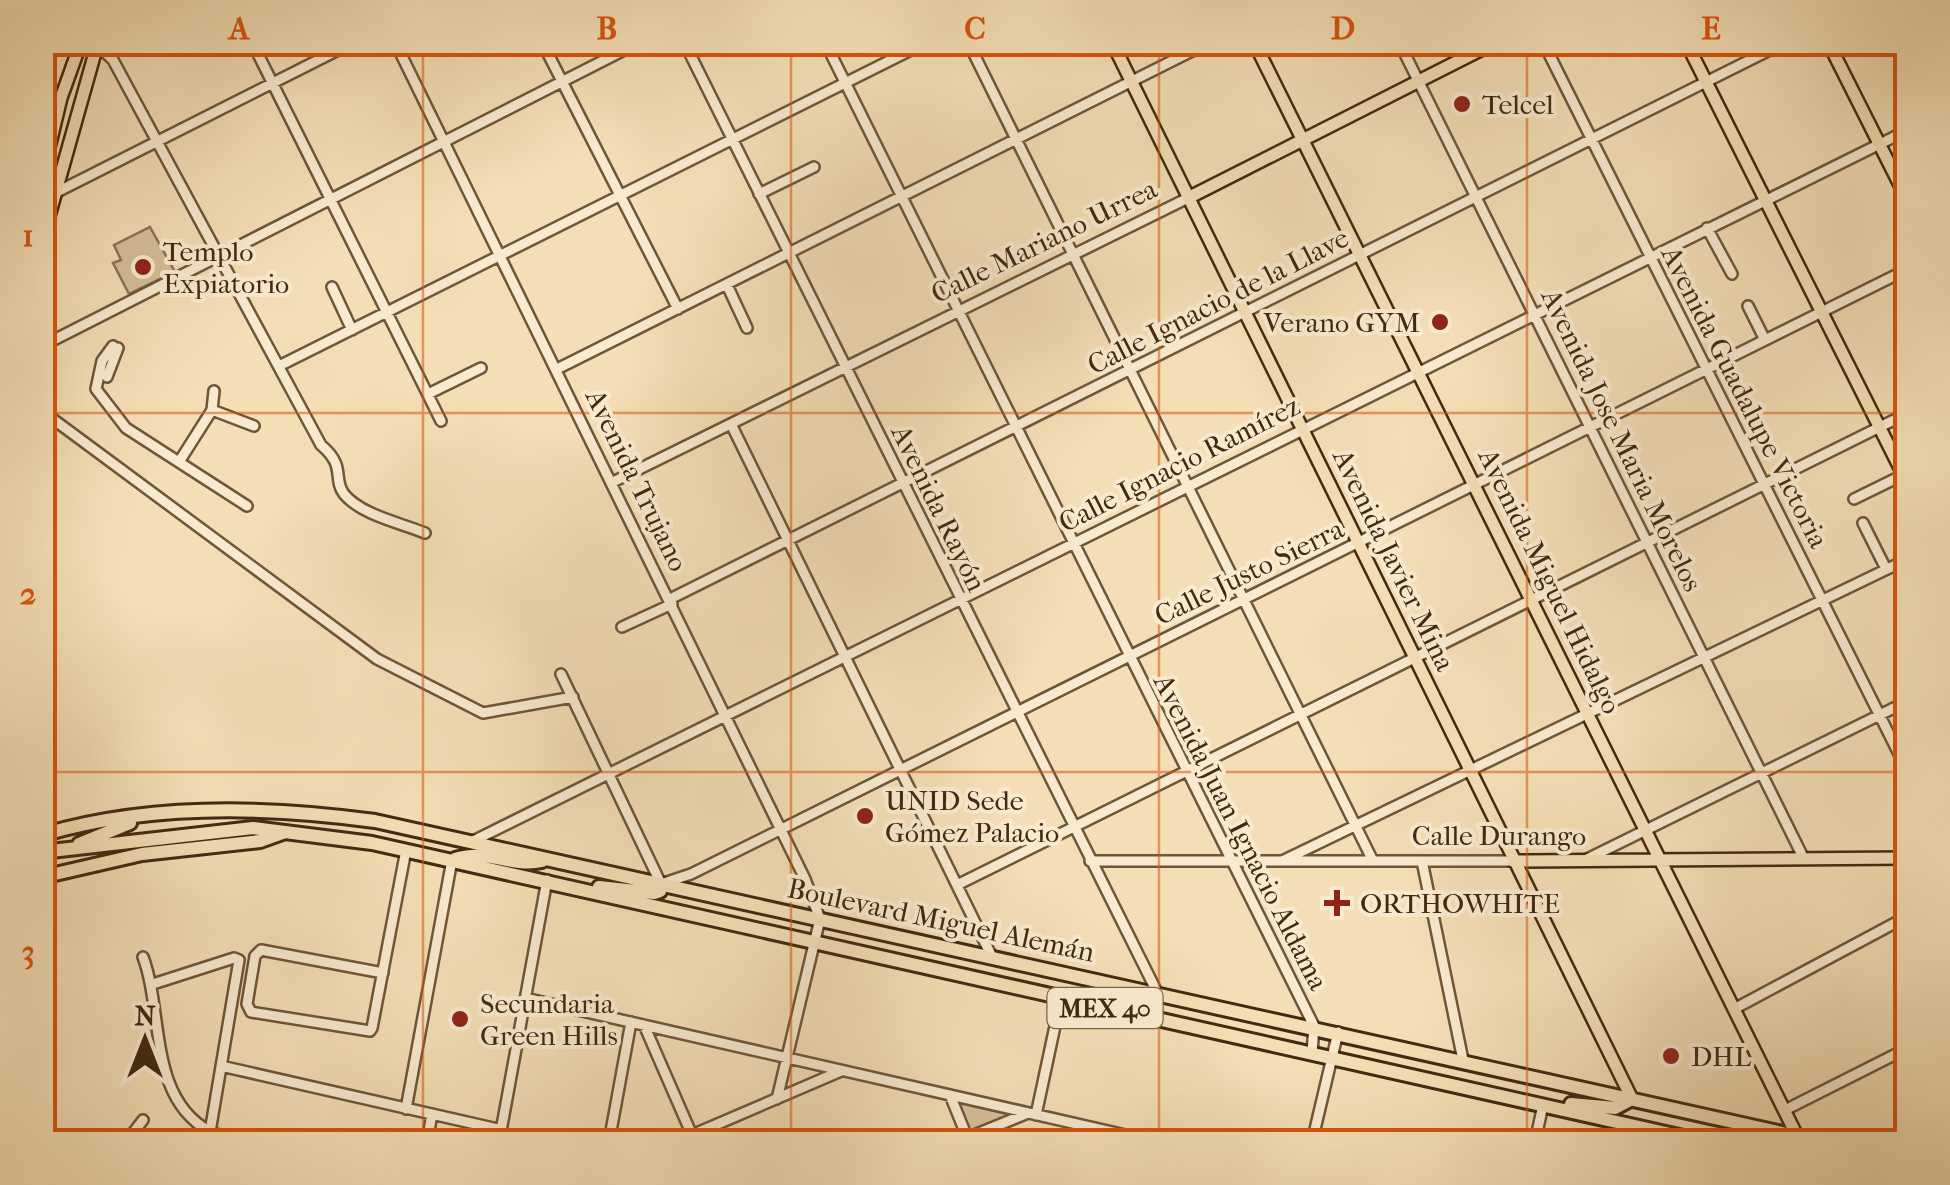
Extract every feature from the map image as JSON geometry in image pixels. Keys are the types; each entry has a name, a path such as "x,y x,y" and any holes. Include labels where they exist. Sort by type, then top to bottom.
{"highway":[{"name":"Boulevard Miguel Alemán","path":"42,836 88,824 239,810 309,813 473,841 1314,1026 1793,1139 1823,1142"},
{"path":"42,860 146,818"},
{"name":"Boulevard Miguel Alemán","path":"42,852 214,829 286,831 406,850 1543,1105 1661,1137 1706,1142"},
{"path":"42,877 142,854 260,841 286,831"},
{"path":"452,860 480,852 520,862 550,858"},
{"path":"592,890 607,886 654,893 660,891 661,884"},
{"path":"1543,1105 1615,1108 1632,1099"}],"main road":[{"path":"42,177 62,98 82,42"},
{"name":"Avenida Javier Mina","path":"1112,42 1632,1099"},
{"name":"Avenida Miguel Hidalgo","path":"1254,42 1784,1110 1793,1139"},
{"name":"Calle Mariano Urrea","path":"1188,198 1496,42"},
{"path":"1686,42 1905,480"},
{"path":"1828,42 1908,201"},
{"path":"42,241 95,43"},
{"name":"Calle Durango","path":"1513,860 1908,858"}],"street":[{"path":"252,42 440,420"},
{"path":"53,194 354,42"},
{"name":"Avenida Trujano","path":"396,42 614,482 781,829 820,920"},
{"path":"542,42 678,309"},
{"path":"42,346 640,42"},
{"name":"Avenida Rayón","path":"684,42 1157,992"},
{"name":"Avenida Juan Ignacio Aldama","path":"825,42 1314,1026 1312,1053"},
{"path":"279,366 928,42"},
{"path":"968,42 1373,861"},
{"path":"558,369 1210,42"},
{"name":"Avenida Jose Maria Morelos","path":"1399,42 1804,858"},
{"name":"Avenida Guadalupe Victoria","path":"1543,42 1908,772"},
{"name":"Calle Ignacio de la Llave","path":"622,627 786,541 1786,42"},
{"path":"95,43 113,60 322,445 341,470 344,494 360,507 424,533"},
{"name":"Calle Ignacio Ramírez","path":"473,841 1908,130"},
{"path":"759,194 814,168"},
{"name":"Calle Mariano Urrea","path":"614,482 1188,198"},
{"path":"1707,228 1732,274"},
{"name":"Calle Justo Sierra","path":"661,884 901,770 1908,269"},
{"path":"726,284 747,328"},
{"path":"332,287 352,330"},
{"path":"1748,306 1765,340"},
{"path":"107,378 116,347 102,361 96,389 126,428 247,506"},
{"path":"428,394 481,368"},
{"path":"179,462 212,410 214,390"},
{"path":"212,410 254,426"},
{"path":"42,411 376,659 483,713 573,698"},
{"path":"959,884 1908,412"},
{"path":"731,424 992,956"},
{"path":"1854,499 1905,480"},
{"path":"1864,523 1886,569"},
{"path":"1282,861 1908,559"},
{"path":"562,674 661,884"},
{"path":"1586,860 1908,701"},
{"path":"1890,858 1908,848"},
{"path":"383,972 257,952 248,1008 251,1012 370,1031 383,972 406,850"},
{"path":"406,1108 452,860"},
{"name":"Calle Durango","path":"1090,861 1513,860"},
{"path":"1422,861 1463,1060"},
{"path":"499,1142 548,880"},
{"path":"1734,1009 1908,916"},
{"path":"777,1098 820,920"},
{"path":"143,957 153,984 167,1087 210,1132 269,1142"},
{"path":"153,984 238,958 210,1132"},
{"path":"525,998 1156,1142"},
{"path":"1032,1114 1060,998"},
{"path":"609,1142 631,1022"},
{"path":"644,1025 694,1139 842,1071"},
{"path":"1312,1142 1338,1032"},
{"path":"1784,1110 1908,1048"},
{"path":"222,1066 502,1130"},
{"path":"950,1095 964,1141 1032,1114"},
{"path":"1535,1142 1543,1105"},
{"path":"427,1142 432,1114"},
{"path":"126,1142 142,1120"}],"shaded area":[{"path":"150,227 175,272 129,294 113,263 121,260 114,245"},
{"path":"950,1097 1023,1114 965,1139"}],"place":[{"name":"Telcel","path":"1462,104"},
{"name":"Templo Expiatorio","path":"143,267"},
{"name":"Verano GYM","path":"1440,322"},
{"name":"UNID Sede Gómez Palacio","path":"865,816"},
{"name":"ORTHOWHITE","path":"1337,903"},
{"name":"Secundaria Green Hills","path":"460,1019"},
{"name":"DHL","path":"1671,1056"}]}
